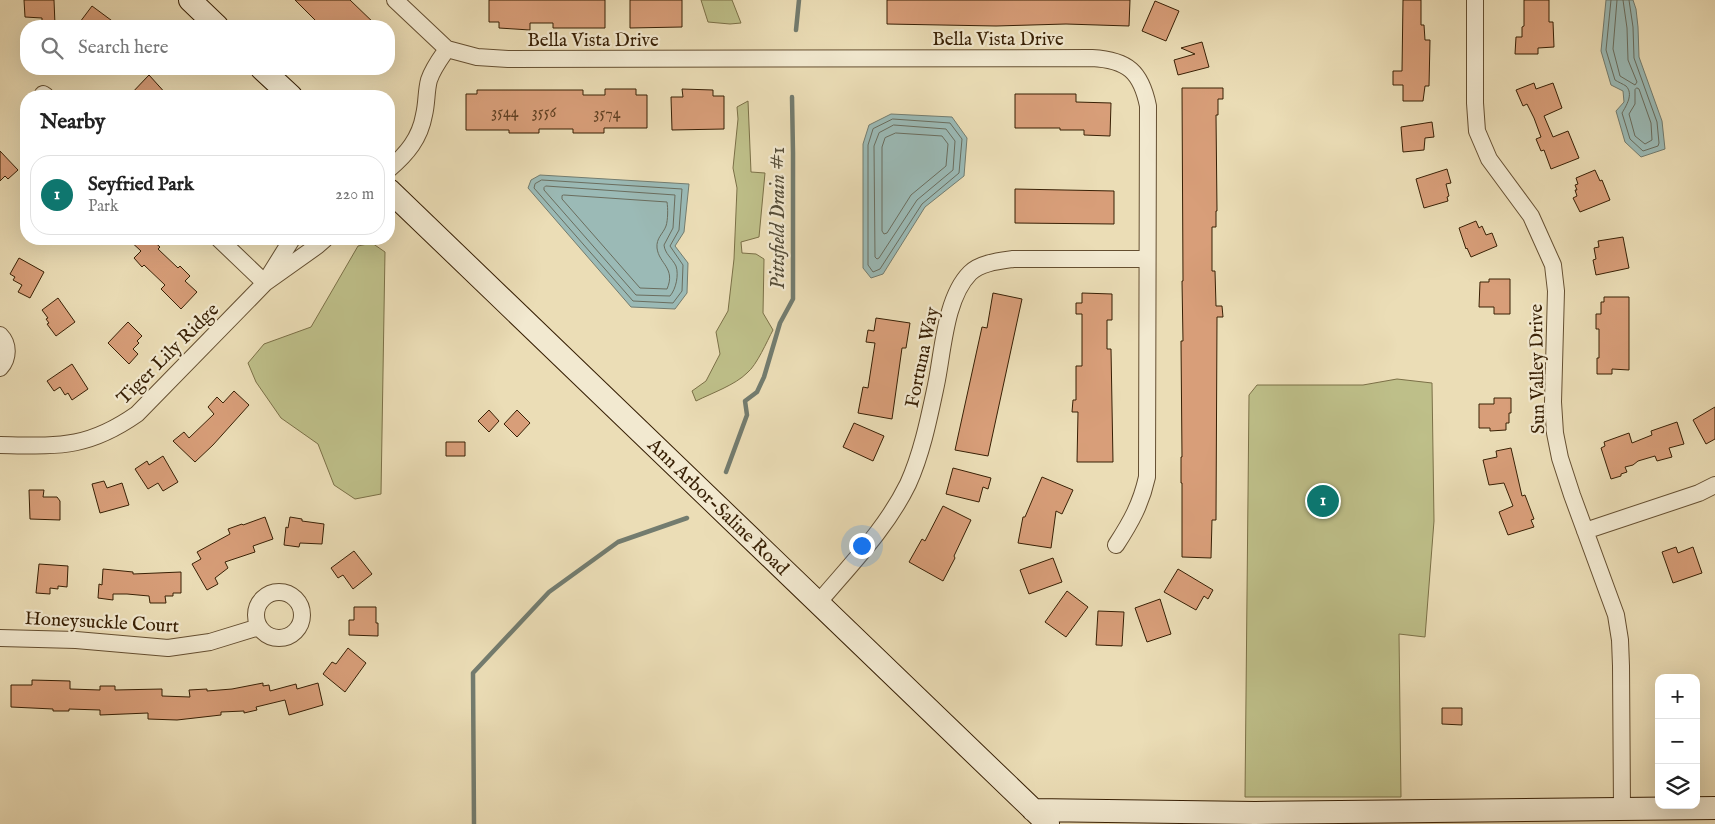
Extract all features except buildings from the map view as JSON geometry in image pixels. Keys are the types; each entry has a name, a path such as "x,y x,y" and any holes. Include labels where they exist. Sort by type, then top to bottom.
{"main road":[{"path":"190,0 212,20"},
{"path":"268,75 285,90"},
{"name":"Ann Arbor-Saline Road","path":"395,196 1041,817"},
{"path":"1041,817 1715,808"}],"street":[{"name":"Bella Vista Drive","path":"395,0 447,49 467,56 492,59 1108,59 1122,64 1138,76 1148,106 1147,477 1143,497 1116,545"},
{"name":"Sun Valley Drive","path":"1475,0 1475,103 1477,131 1489,158 1531,216 1553,265 1556,291 1553,402 1555,433 1560,458 1616,615 1620,640 1622,809"},
{"path":"395,163 410,148 418,135 425,114 429,81 436,64 447,49"},
{"path":"224,245 265,283"},
{"name":"Tiger Lily Ridge","path":"265,283 288,245"},
{"name":"Tiger Lily Ridge","path":"0,445 49,446 73,444 94,438 119,427 137,414 265,283 318,245"},
{"name":"Fortuna Way","path":"819,602 884,526 908,483 924,440 956,292 971,272 993,262 1013,259 1147,259"},
{"path":"0,335 7,347 6,357 0,368"},
{"path":"1585,531 1699,493 1715,485"},
{"name":"Honeysuckle Court","path":"0,638 76,640 168,648 210,642 259,627"}],"green space":[{"path":"701,0 732,0 741,23 708,22"},
{"path":"748,101 751,172 765,173 759,237 741,242 742,253 756,254 764,259 763,313 773,330 758,359 747,373 730,385 696,401 692,391 706,381 720,354 716,332 728,311 734,259 737,188 733,168 738,119 737,107"},
{"path":"375,245 385,252 381,494 355,499 334,485 318,444 281,418 256,382 248,363 264,344 311,327 358,246"},
{"path":"1397,379 1432,383 1434,521 1425,637 1399,634 1401,797 1245,797 1249,395 1257,385 1363,385"}],"water":[{"path":"1606,0 1633,0 1638,27 1639,57 1662,121 1665,149 1641,157 1625,142 1616,111 1624,102 1623,91 1611,85 1601,51"},
{"path":"891,114 952,117 967,138 964,176 925,207 883,274 871,278 863,268 863,144 869,125"},
{"path":"540,175 689,184 684,232 675,246 688,263 687,293 675,309 631,307 528,188 531,180"}],"waterway":[{"name":"Pittsfield Drain #1","path":"796,30 799,0"},
{"name":"Pittsfield Drain #1","path":"726,472 747,415 745,401 757,392 764,377 780,323 793,299 792,97"},
{"name":"Pittsfield Drain #1","path":"474,824 473,673 549,592 618,542 687,518"}],"place":[{"name":"Seyfried Park","path":"1323,501"}]}
